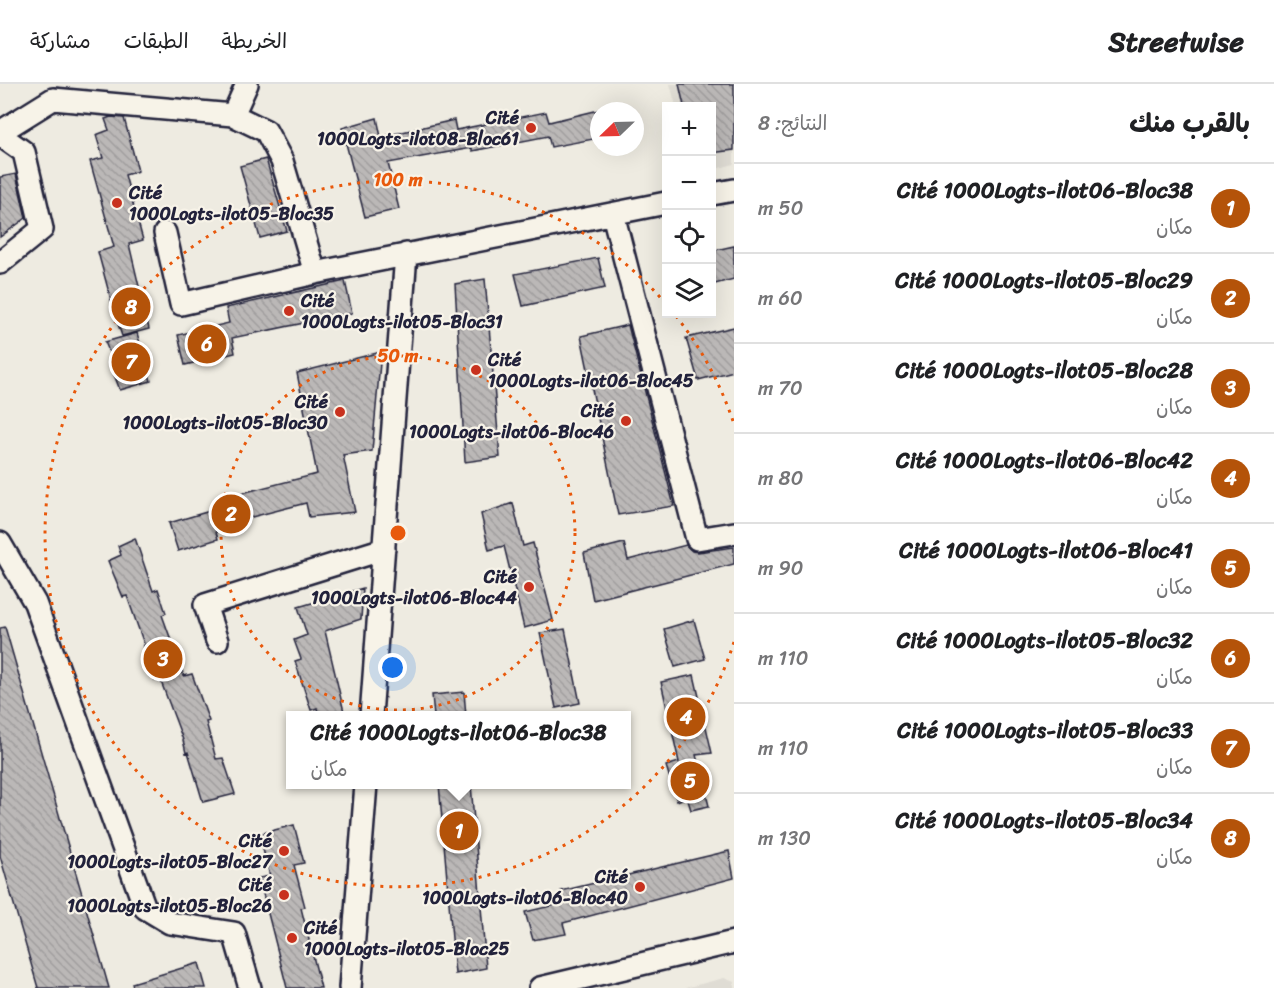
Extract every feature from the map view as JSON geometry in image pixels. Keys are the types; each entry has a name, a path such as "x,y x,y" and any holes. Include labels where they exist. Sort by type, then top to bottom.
{"street":[{"path":"233,115 247,84"},
{"path":"0,263 42,229 24,152 0,134 48,92 233,115 266,131 282,161 315,273"},
{"path":"716,193 734,190"},
{"path":"165,233 181,304 406,254 662,204"},
{"path":"613,214 697,539 734,533"},
{"path":"371,711 406,254"},
{"path":"0,543 34,603 146,908 170,923 234,933 250,988"},
{"path":"217,641 205,605 384,549"},
{"path":"350,988 366,789"},
{"path":"540,988 734,942"}],"shaded area":[{"path":"670,84 734,84 734,164 716,169 716,102 675,102"},
{"path":"724,978 734,982 734,988 685,988"}],"building":[{"path":"679,84 734,84 734,150 716,152 716,102 683,102"},
{"path":"546,112 549,122 590,112 590,140 551,147 548,136 472,151 472,148 388,163 399,209 365,217 342,128 377,118 381,137 454,120 456,130"},
{"name":"Cité 1000Logts-ilot05-Bloc35","path":"124,118 138,171 125,175 143,240 129,244 149,329 122,336 98,252 114,247 90,161 103,158 96,135 109,130 105,119"},
{"path":"266,159 287,231 260,238 240,166"},
{"path":"16,174 26,218 0,237 0,177"},
{"path":"734,246 734,279 716,284 716,250"},
{"path":"598,258 605,288 523,306 515,274"},
{"name":"Cité 1000Logts-ilot06-Bloc45","path":"485,279 500,457 465,462 455,284"},
{"name":"Cité 1000Logts-ilot05-Bloc31","path":"345,281 352,313 232,338 235,353 185,365 178,335 229,323 226,308"},
{"name":"Cité 1000Logts-ilot06-Bloc46","path":"628,325 674,506 618,515 581,336"},
{"path":"734,327 734,371 698,380 686,338"},
{"path":"137,333 151,381 120,390 110,364 114,363 105,342"},
{"path":"381,352 372,451 343,455 355,512 309,517 306,503 225,524 218,499 317,474 297,373"},
{"name":"Cité 1000Logts-ilot06-Bloc44","path":"513,503 523,546 533,543 553,620 524,628 504,546 489,550 481,514"},
{"path":"210,511 218,539 178,551 169,523"},
{"path":"135,538 153,591 158,589 166,613 162,615 184,676 192,674 209,721 206,722 216,759 223,758 235,794 203,802 188,752 186,753 160,679 155,680 127,596 123,597 108,561 121,555 118,546"},
{"path":"624,543 628,560 686,545 692,551 698,552 734,547 734,564 593,600 584,553"},
{"path":"363,588 361,619 325,631 344,711 318,711 317,708 311,710 295,661 301,659 294,640 307,635 298,607"},
{"path":"694,620 705,659 675,667 664,629"},
{"path":"5,627 109,988 38,988 0,856 0,628"},
{"path":"565,629 580,703 556,708 540,633"},
{"path":"694,675 712,753 696,755 709,806 691,810 687,797 677,801 666,766 679,762 661,682"},
{"path":"464,692 466,711 434,711 432,695"},
{"path":"439,789 471,789 486,968 455,974"},
{"path":"294,825 304,863 294,865 305,907 301,908 321,988 287,988 259,878 270,876 259,834"},
{"name":"Cité 1000Logts-ilot06-Bloc40","path":"729,851 734,878 563,923 566,934 533,940 525,912 564,903 561,891"},
{"path":"199,963 206,988 133,988 132,983"}],"place":[{"name":"Cité 1000Logts-ilot08-Bloc61","path":"531,128"},
{"name":"Cité 1000Logts-ilot05-Bloc35","path":"117,203"},
{"name":"Cité 1000Logts-ilot05-Bloc34","path":"131,307"},
{"name":"Cité 1000Logts-ilot05-Bloc31","path":"289,311"},
{"name":"Cité 1000Logts-ilot05-Bloc32","path":"207,344"},
{"name":"Cité 1000Logts-ilot05-Bloc33","path":"131,362"},
{"name":"Cité 1000Logts-ilot06-Bloc45","path":"476,370"},
{"name":"Cité 1000Logts-ilot05-Bloc30","path":"340,412"},
{"name":"Cité 1000Logts-ilot06-Bloc46","path":"626,421"},
{"name":"Cité 1000Logts-ilot05-Bloc29","path":"231,514"},
{"name":"Cité 1000Logts-ilot06-Bloc44","path":"529,587"},
{"name":"Cité 1000Logts-ilot05-Bloc28","path":"163,659"},
{"name":"Cité 1000Logts-ilot06-Bloc42","path":"686,717"},
{"name":"Cité 1000Logts-ilot06-Bloc41","path":"690,781"},
{"name":"Cité 1000Logts-ilot06-Bloc38","path":"459,831"},
{"name":"Cité 1000Logts-ilot05-Bloc27","path":"284,851"},
{"name":"Cité 1000Logts-ilot06-Bloc40","path":"640,887"},
{"name":"Cité 1000Logts-ilot05-Bloc26","path":"284,895"},
{"name":"Cité 1000Logts-ilot05-Bloc25","path":"292,938"}]}
